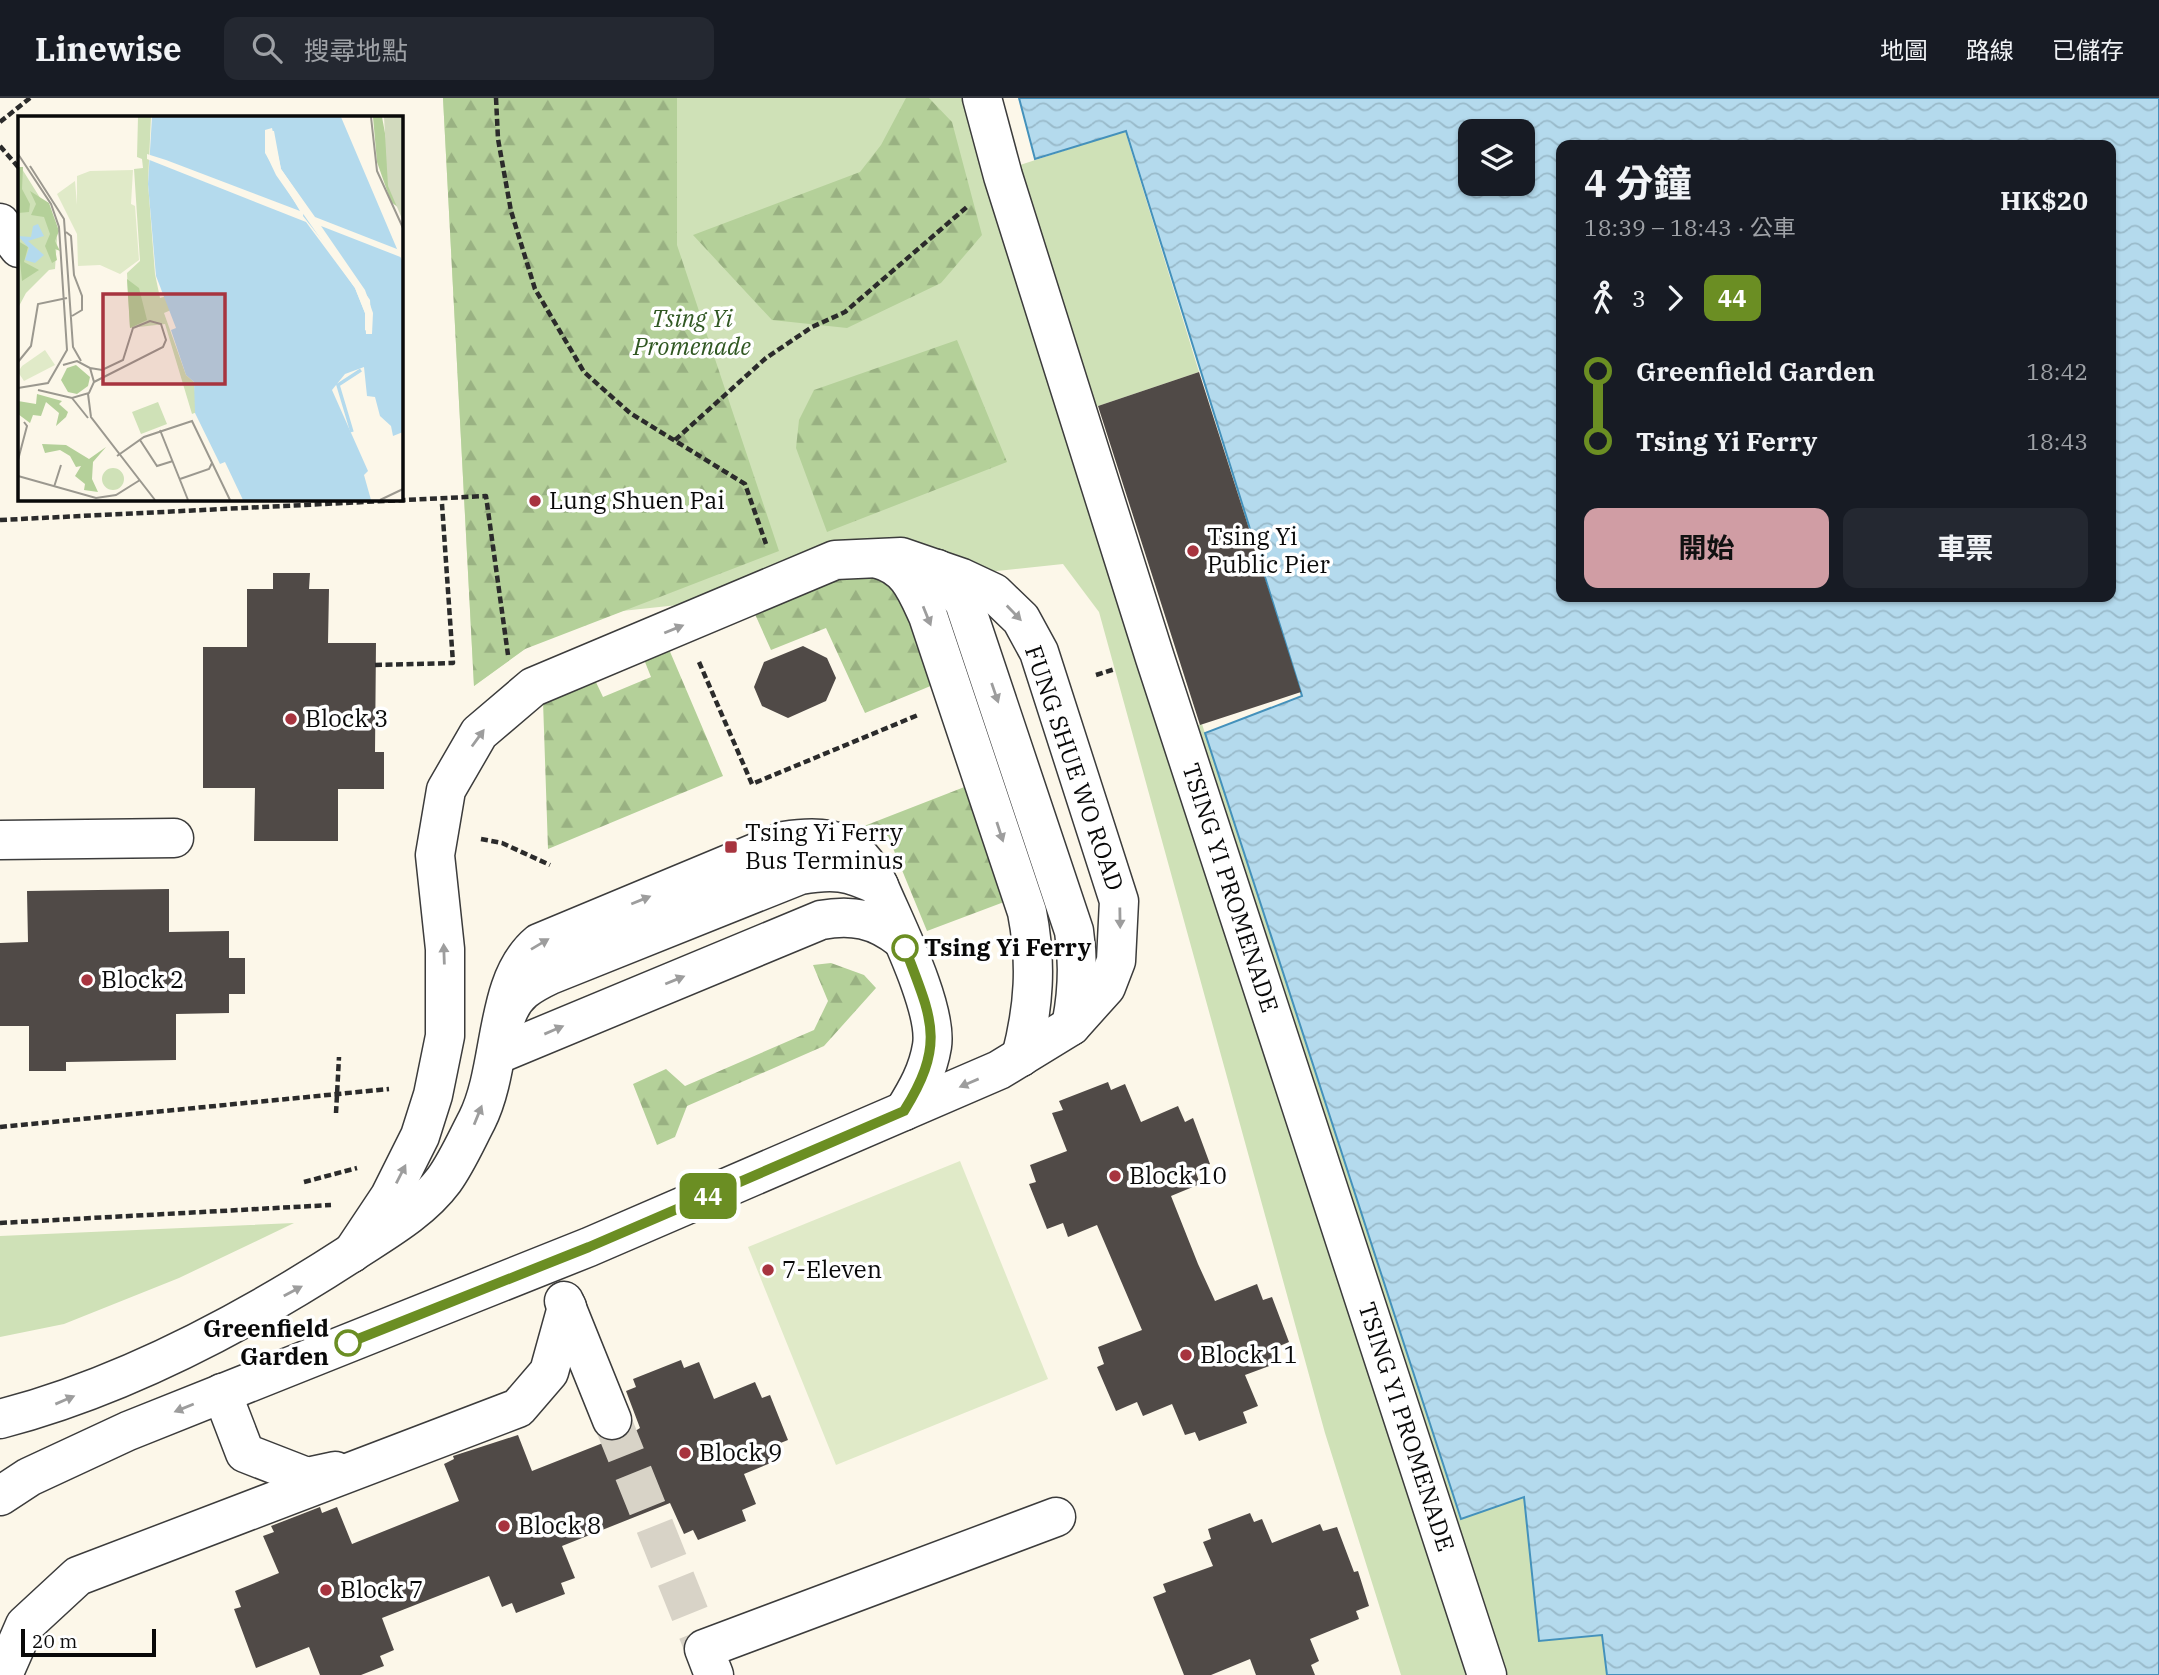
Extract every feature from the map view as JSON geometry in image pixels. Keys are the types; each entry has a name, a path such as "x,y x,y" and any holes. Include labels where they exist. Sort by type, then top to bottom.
{"street":[{"name":"TSING YI PROMENADE","path":"982,98 1003,176 1160,671 1487,1675"},
{"path":"0,223 18,247"},
{"path":"865,556 894,564 914,585 928,616 1027,912 1033,945 1034,996 1021,1057"},
{"name":"FUNG SHUE WO ROAD","path":"0,1419 57,1404 196,1342 300,1287 352,1253 390,1196 420,1136 433,1095 445,1036 445,948 435,855 446,790 480,733 533,687 835,560 865,556 901,557 935,567 994,593 1021,619 1039,652 1119,901 1116,961 1106,988 1071,1026 1021,1057 904,1111 549,1262 222,1393 42,1471 0,1496"},
{"path":"935,567 964,603 1074,930 1079,961 1078,991 1071,1026"},
{"path":"352,1253 406,1217 443,1181 479,1116 514,973 523,956 539,943 784,841 809,837 840,841 859,853 879,886 930,1014 932,1044 923,1081 904,1111"},
{"path":"0,840 174,838"},
{"path":"500,1039 821,920 841,916 864,919 884,925 901,939"},
{"path":"549,1262 612,1420"},
{"path":"3,1675 25,1625 78,1576 518,1408 549,1372 566,1307"},
{"path":"222,1393 245,1453 307,1477 371,1465"},
{"path":"714,1675 704,1649 1056,1517"}],"path":[{"path":"0,122 30,98"},
{"path":"496,98 498,139 511,211 535,289 584,372 630,413 745,484 768,550"},
{"path":"0,145 18,168"},
{"path":"674,440 766,358 812,327 845,312 1003,176"},
{"path":"0,520 486,496 508,659"},
{"path":"375,665 453,663 442,503"},
{"path":"683,625 752,784 925,712"},
{"path":"476,838 502,843 550,865"},
{"path":"336,1113 339,1057"},
{"path":"0,1127 397,1088"},
{"path":"304,1182 361,1167"},
{"path":"0,1223 336,1205"}],"green space":[{"name":"Tsing Yi Promenade","path":"443,98 1001,98 1020,165 1125,131 1199,372 1086,410 1188,728 1202,724 1461,1518 1524,1496 1539,1640 1602,1635 1607,1675 1401,1675 1325,1433 1099,612 1063,564 622,611 529,646 474,686"},
{"path":"443,98 677,98 677,245 779,551 525,649 474,686"},
{"path":"906,98 929,98 952,122 982,235 941,283 847,328 772,320 693,235 860,172 881,145"},
{"path":"957,340 1007,462 827,532 796,448 799,420 814,390"},
{"path":"845,574 887,578 915,632 933,685 865,713 826,628 771,650 754,612"},
{"path":"668,647 723,776 548,849 543,701 594,678 603,697 651,677 643,657"},
{"path":"967,786 1004,902 927,931 888,836 859,828"},
{"path":"831,963 864,975 876,988 824,1046 687,1106 675,1137 657,1145 633,1084 666,1069 685,1086 814,1030 828,1001 813,965"},
{"path":"960,1161 1048,1379 836,1465 748,1247"},
{"path":"294,1223 179,1278 64,1324 0,1337 0,1236"}],"water":[{"path":"1019,98 2159,98 2159,1675 1607,1675 1602,1635 1539,1641 1524,1497 1461,1519 1205,733 1302,696 1126,131 1035,159"}],"building":[{"name":"Tsing Yi Public Pier","path":"1199,372 1301,692 1200,725 1098,406"},
{"name":"Block 3","path":"273,573 310,573 309,589 329,589 328,643 376,643 375,752 384,752 384,789 338,789 338,841 254,841 255,788 203,788 203,647 247,647 247,589 273,589"},
{"path":"803,646 827,658 836,678 826,701 788,718 762,706 754,687 764,662"},
{"name":"Block 2","path":"169,889 169,932 229,931 229,958 245,958 245,994 229,994 229,1013 176,1014 176,1060 66,1062 66,1071 29,1071 29,1026 0,1026 0,943 28,942 27,891"},
{"path":"1108,1082 1111,1090 1125,1084 1141,1122 1178,1106 1185,1122 1193,1118 1210,1164 1195,1170 1200,1184 1171,1196 1198,1264 1215,1301 1257,1284 1263,1300 1272,1297 1289,1342 1270,1350 1275,1364 1245,1375 1258,1406 1243,1412 1247,1423 1199,1441 1195,1432 1185,1435 1172,1404 1143,1416 1137,1402 1116,1411 1097,1367 1104,1364 1098,1347 1142,1330 1097,1225 1068,1237 1063,1223 1047,1229 1029,1184 1036,1182 1030,1165 1067,1151 1052,1113 1063,1110 1059,1101"},
{"path":"681,1360 684,1368 699,1362 714,1399 755,1382 762,1398 770,1395 788,1440 768,1448 773,1462 744,1474 756,1504 742,1510 746,1521 698,1540 693,1530 684,1534 670,1503 562,1546 575,1578 561,1583 565,1594 516,1613 512,1603 502,1607 489,1576 382,1618 394,1650 380,1656 384,1666 361,1675 320,1675 309,1647 256,1668 234,1609 241,1607 235,1591 279,1573 263,1536 274,1532 271,1526 320,1507 322,1513 337,1507 352,1544 459,1501 444,1464 454,1459 453,1456 518,1435 532,1471 608,1441 621,1440 640,1428 626,1391 636,1387 633,1379"},
{"path":"1250,1513 1254,1522 1262,1519 1272,1543 1320,1524 1323,1531 1337,1527 1354,1572 1358,1571 1369,1606 1356,1611 1359,1619 1310,1639 1319,1661 1311,1665 1315,1675 1256,1675 1250,1659 1211,1675 1184,1675 1153,1597 1166,1592 1163,1584 1213,1566 1203,1542 1211,1539 1208,1529"}],"tunnel":[{"path":"612,1420 704,1649"}],"bus line":[{"name":"44","path":"348,1343 589,1247 904,1111 923,1081 932,1044 930,1014 905,948"}],"place":[{"name":"Lung Shuen Pai","path":"535,501"},
{"name":"Tsing Yi Public Pier","path":"1193,551"},
{"name":"Block 3","path":"291,719"},
{"name":"Tsing Yi Ferry Bus Terminus","path":"731,847"},
{"name":"Tsing Yi Ferry","path":"905,948"},
{"name":"Block 2","path":"87,980"},
{"name":"Block 10","path":"1115,1176"},
{"name":"7-Eleven","path":"768,1270"},
{"name":"Greenfield Garden","path":"348,1343"},
{"name":"Block 11","path":"1186,1355"},
{"name":"Block 9","path":"685,1453"},
{"name":"Block 8","path":"504,1526"},
{"name":"Block 7","path":"326,1590"}]}
